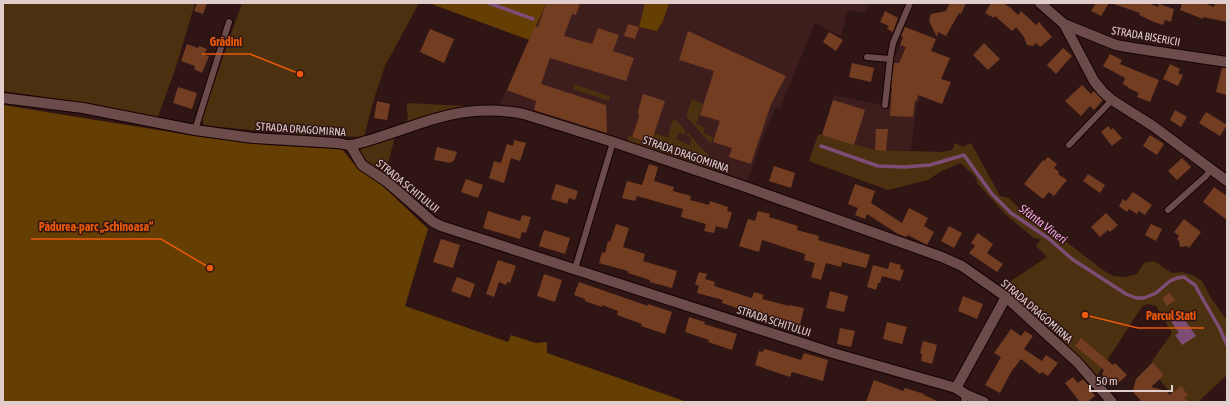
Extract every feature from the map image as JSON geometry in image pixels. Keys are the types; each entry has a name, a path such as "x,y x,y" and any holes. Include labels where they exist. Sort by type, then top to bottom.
{"street":[{"path":"1040,3 1064,24 1094,81 1112,100 1153,126 1227,181"},
{"name":"STRADA BISERICII","path":"1064,24 1116,45 1227,62"},
{"name":"STRADA DRAGOMIRNA","path":"3,98 83,108 195,130 253,138 350,145 392,134 434,119 454,114 486,110 510,111 524,114 740,185 942,257 962,266 1006,297 1077,362 1112,402"},
{"name":"STRADA SCHITULUI","path":"350,145 362,165 386,181 433,222 442,226 833,353 956,388 964,398 984,402"},
{"path":"956,388 1006,297"}],"lane":[{"path":"885,106 893,43 910,3"},
{"path":"195,130 229,22"},
{"path":"867,57 890,59"},
{"path":"1069,145 1112,100"},
{"path":"575,269 613,142"},
{"path":"1168,210 1206,176 1211,169"}],"shaded area":[{"path":"3,3 195,3 177,64 158,117 85,103 3,91"},
{"path":"242,3 419,3 385,66 364,137 299,135 204,125 202,117"},
{"path":"429,3 546,3 529,40"},
{"path":"546,3 870,3 865,12 847,11 841,36 815,23 780,108 776,107 765,131 747,183 743,179 730,177 612,137 521,108 500,104"},
{"path":"645,3 669,3 663,21 657,31 639,27"},
{"path":"907,28 936,39 931,51 950,58 942,77 924,70 919,102 917,103 911,151 875,150 822,135 834,95 889,106 893,56 896,55"},
{"path":"574,84 609,96 609,101 573,89"},
{"path":"692,99 703,104 696,124 705,128 703,133 713,137 711,144 686,116"},
{"path":"407,103 464,106 465,108 393,129 407,121"},
{"path":"3,105 189,135 268,145 342,149 354,164 381,184 428,229 405,306 508,342 511,335 536,343 547,342 547,353 687,402 3,402"},
{"path":"673,119 676,120 686,131 684,135 679,133 676,139 689,145 692,138 687,136 688,133 720,168 723,175 627,142 628,135 650,143 654,133 669,138 668,136"},
{"path":"818,135 875,150 942,152 952,150 955,143 963,147 971,143 1000,196 1009,198 1021,210 1045,228 1047,227 1113,276 1125,277 1137,274 1144,263 1154,261 1172,273 1182,272 1194,276 1202,281 1227,322 1227,375 1198,402 1172,402 1175,398 1159,379 1164,375 1152,361 1172,333 1156,306 1148,304 1141,308 1097,376 1002,287 1047,257 1036,246 1041,239 1034,238 1005,214 978,184 975,176 960,163 940,172 928,180 888,190 809,161"},
{"path":"395,137 385,175 360,159 359,152 364,145"},
{"path":"1178,310 1196,336 1182,345 1175,335 1179,333 1168,317"}],"building":[{"path":"197,3 207,3 203,14 194,11"},
{"path":"546,3 580,3 576,15 572,14 564,36 592,44 598,28 619,35 613,51 634,58 626,81 550,58 541,84 606,105 607,133 534,110 536,101 507,90 535,26 538,27"},
{"path":"950,3 966,3 961,14 959,13 946,36 938,32 937,37 929,21 931,14 946,11"},
{"path":"991,3 1003,3 1018,15 1021,11 1036,25 1039,22 1052,37 1040,47 1036,43 1033,46 1027,45 1024,37 1016,27 1012,31 995,16 994,18 985,13"},
{"path":"1096,3 1109,3 1101,16 1091,11"},
{"path":"1148,3 1158,7 1159,4 1174,9 1171,22 1165,20 1163,25 1139,15 1140,13 1114,4"},
{"path":"1182,3 1204,3 1214,7 1215,3 1227,4 1227,22 1203,17 1203,19 1180,10"},
{"path":"885,11 898,18 893,32 887,29 889,26 880,22"},
{"path":"628,24 639,27 635,39 624,36"},
{"path":"905,27 936,39 931,51 950,58 941,79 951,82 942,104 918,95 917,100 915,101 913,117 890,116 894,63 899,63 906,47 900,45 903,37 901,36"},
{"path":"430,29 454,39 444,63 420,52"},
{"path":"688,31 786,76 771,104 751,164 729,157 732,148 713,142 720,121 700,115 714,71 679,60"},
{"path":"829,32 843,40 836,51 823,42"},
{"path":"984,43 1000,59 988,70 973,55"},
{"path":"187,44 198,48 199,46 207,49 204,55 209,56 202,73 194,69 195,66 181,61"},
{"path":"1063,48 1072,56 1056,74 1047,65"},
{"path":"1110,54 1122,60 1120,64 1159,80 1150,102 1137,97 1139,93 1123,84 1125,78 1103,66"},
{"path":"852,63 874,68 871,82 849,77"},
{"path":"1170,64 1180,69 1178,73 1183,75 1178,86 1163,79"},
{"path":"1222,68 1227,68 1227,95 1216,92"},
{"path":"1082,85 1091,94 1094,91 1103,100 1094,110 1090,106 1081,116 1065,101"},
{"path":"178,87 197,93 192,109 173,103"},
{"path":"643,94 665,101 651,143 632,137 639,117 638,111"},
{"path":"833,100 865,110 854,145 822,135"},
{"path":"377,101 390,104 387,120 374,118"},
{"path":"1175,110 1187,117 1181,127 1170,120"},
{"path":"1206,112 1227,125 1220,136 1199,123"},
{"path":"1108,126 1111,130 1113,128 1122,138 1112,146 1101,132"},
{"path":"876,129 888,129 886,151 875,150"},
{"path":"1150,135 1164,144 1157,155 1143,146"},
{"path":"514,140 526,143 520,161 511,158 504,183 489,178 494,161 501,163 507,144 513,146"},
{"path":"437,147 457,152 454,161 451,163 434,160"},
{"path":"1048,157 1057,164 1054,168 1059,172 1058,174 1067,180 1054,196 1049,192 1043,199 1024,184 1043,160 1044,161"},
{"path":"1182,158 1191,167 1177,180 1168,171"},
{"path":"649,164 658,167 654,181 674,187 673,191 691,196 690,200 709,205 710,201 728,207 727,211 732,212 727,229 716,226 714,233 704,231 706,224 681,217 683,209 637,196 635,201 622,198 627,181 642,185"},
{"path":"774,166 795,173 791,188 769,181"},
{"path":"1088,174 1105,185 1100,193 1083,181"},
{"path":"466,179 483,185 478,198 461,192"},
{"path":"556,184 578,191 575,200 569,198 567,204 551,199"},
{"path":"855,184 875,191 871,203 902,223 909,208 928,218 924,226 934,232 927,245 908,235 906,237 898,234 867,214 865,219 855,215 858,208 848,204"},
{"path":"1214,187 1227,196 1227,220 1203,202"},
{"path":"1133,192 1152,205 1145,215 1139,211 1137,214 1129,209 1127,212 1119,206 1123,199 1126,201"},
{"path":"488,211 520,221 522,215 531,217 526,233 522,232 520,239 483,228"},
{"path":"758,211 770,214 769,217 798,226 797,230 819,236 818,240 870,255 866,268 842,262 841,267 826,263 821,280 811,277 815,263 804,260 805,254 762,240 759,252 739,246 748,219 755,221"},
{"path":"1106,213 1118,225 1110,232 1108,230 1100,237 1091,227"},
{"path":"1184,219 1201,232 1189,248 1187,246 1180,247 1177,239 1179,236 1174,232"},
{"path":"616,224 629,228 623,247 645,254 643,261 677,271 672,288 650,282 650,280 628,273 628,271 599,263 602,252 605,253 608,241 610,242"},
{"path":"1151,224 1162,229 1156,241 1145,235"},
{"path":"949,226 962,233 954,248 941,241"},
{"path":"544,230 570,238 565,254 539,246"},
{"path":"978,233 993,244 987,253 1003,264 997,272 969,253 975,246 971,243"},
{"path":"441,239 460,245 453,268 433,262"},
{"path":"498,260 516,266 510,283 507,282 506,285 499,282 494,297 486,294"},
{"path":"890,262 901,265 900,269 904,270 900,281 882,276 876,290 867,287 873,265 888,269"},
{"path":"699,272 707,274 705,279 715,282 714,286 752,298 754,292 764,295 762,299 804,308 800,325 738,307 737,308 722,303 723,300 697,293 699,286 695,284"},
{"path":"544,274 562,280 555,302 537,296"},
{"path":"457,277 475,284 470,298 451,291"},
{"path":"579,282 648,306 648,304 672,312 665,334 641,326 642,324 617,315 618,311 585,301 585,299 574,295"},
{"path":"830,291 848,296 844,312 826,308"},
{"path":"1169,293 1175,300 1167,306 1162,298"},
{"path":"963,296 983,304 977,319 958,311"},
{"path":"689,317 705,322 704,324 737,334 732,350 685,332"},
{"path":"887,322 907,327 902,344 883,339"},
{"path":"840,328 855,331 851,347 837,344"},
{"path":"1011,329 1021,336 1025,331 1033,336 1024,349 1042,361 1046,355 1058,363 1048,376 1042,372 1040,374 1021,359 1011,372 1000,393 985,385 1001,357 994,353"},
{"path":"1081,338 1113,365 1115,363 1127,375 1116,385 1112,380 1110,383 1102,374 1104,370 1075,346"},
{"path":"923,341 937,345 932,364 921,361 922,354 920,353"},
{"path":"765,349 801,360 804,353 828,360 823,381 792,372 790,377 755,365 759,351 762,352"},
{"path":"1153,362 1164,375 1151,387 1166,391 1170,395 1181,386 1188,395 1184,398 1188,402 1142,402 1134,393 1133,390 1136,379"},
{"path":"1073,377 1078,383 1083,379 1095,396 1087,402 1080,402 1065,383"},
{"path":"874,380 903,391 905,388 924,394 939,402 866,402"}],"waterway":[{"name":"Sfânta Vineri","path":"489,3 533,19"},
{"name":"Sfânta Vineri","path":"821,146 878,166 904,167 930,165 964,155 992,194 1011,213 1048,238 1072,259 1126,294 1136,298 1144,298 1156,293 1170,281 1184,277 1195,285 1220,329 1227,345"}],"place":[{"name":"Grădini","path":"300,74"},
{"name":"Pădurea-parc „Schinoasa“","path":"210,268"},
{"name":"Parcul Stati","path":"1085,315"}]}
